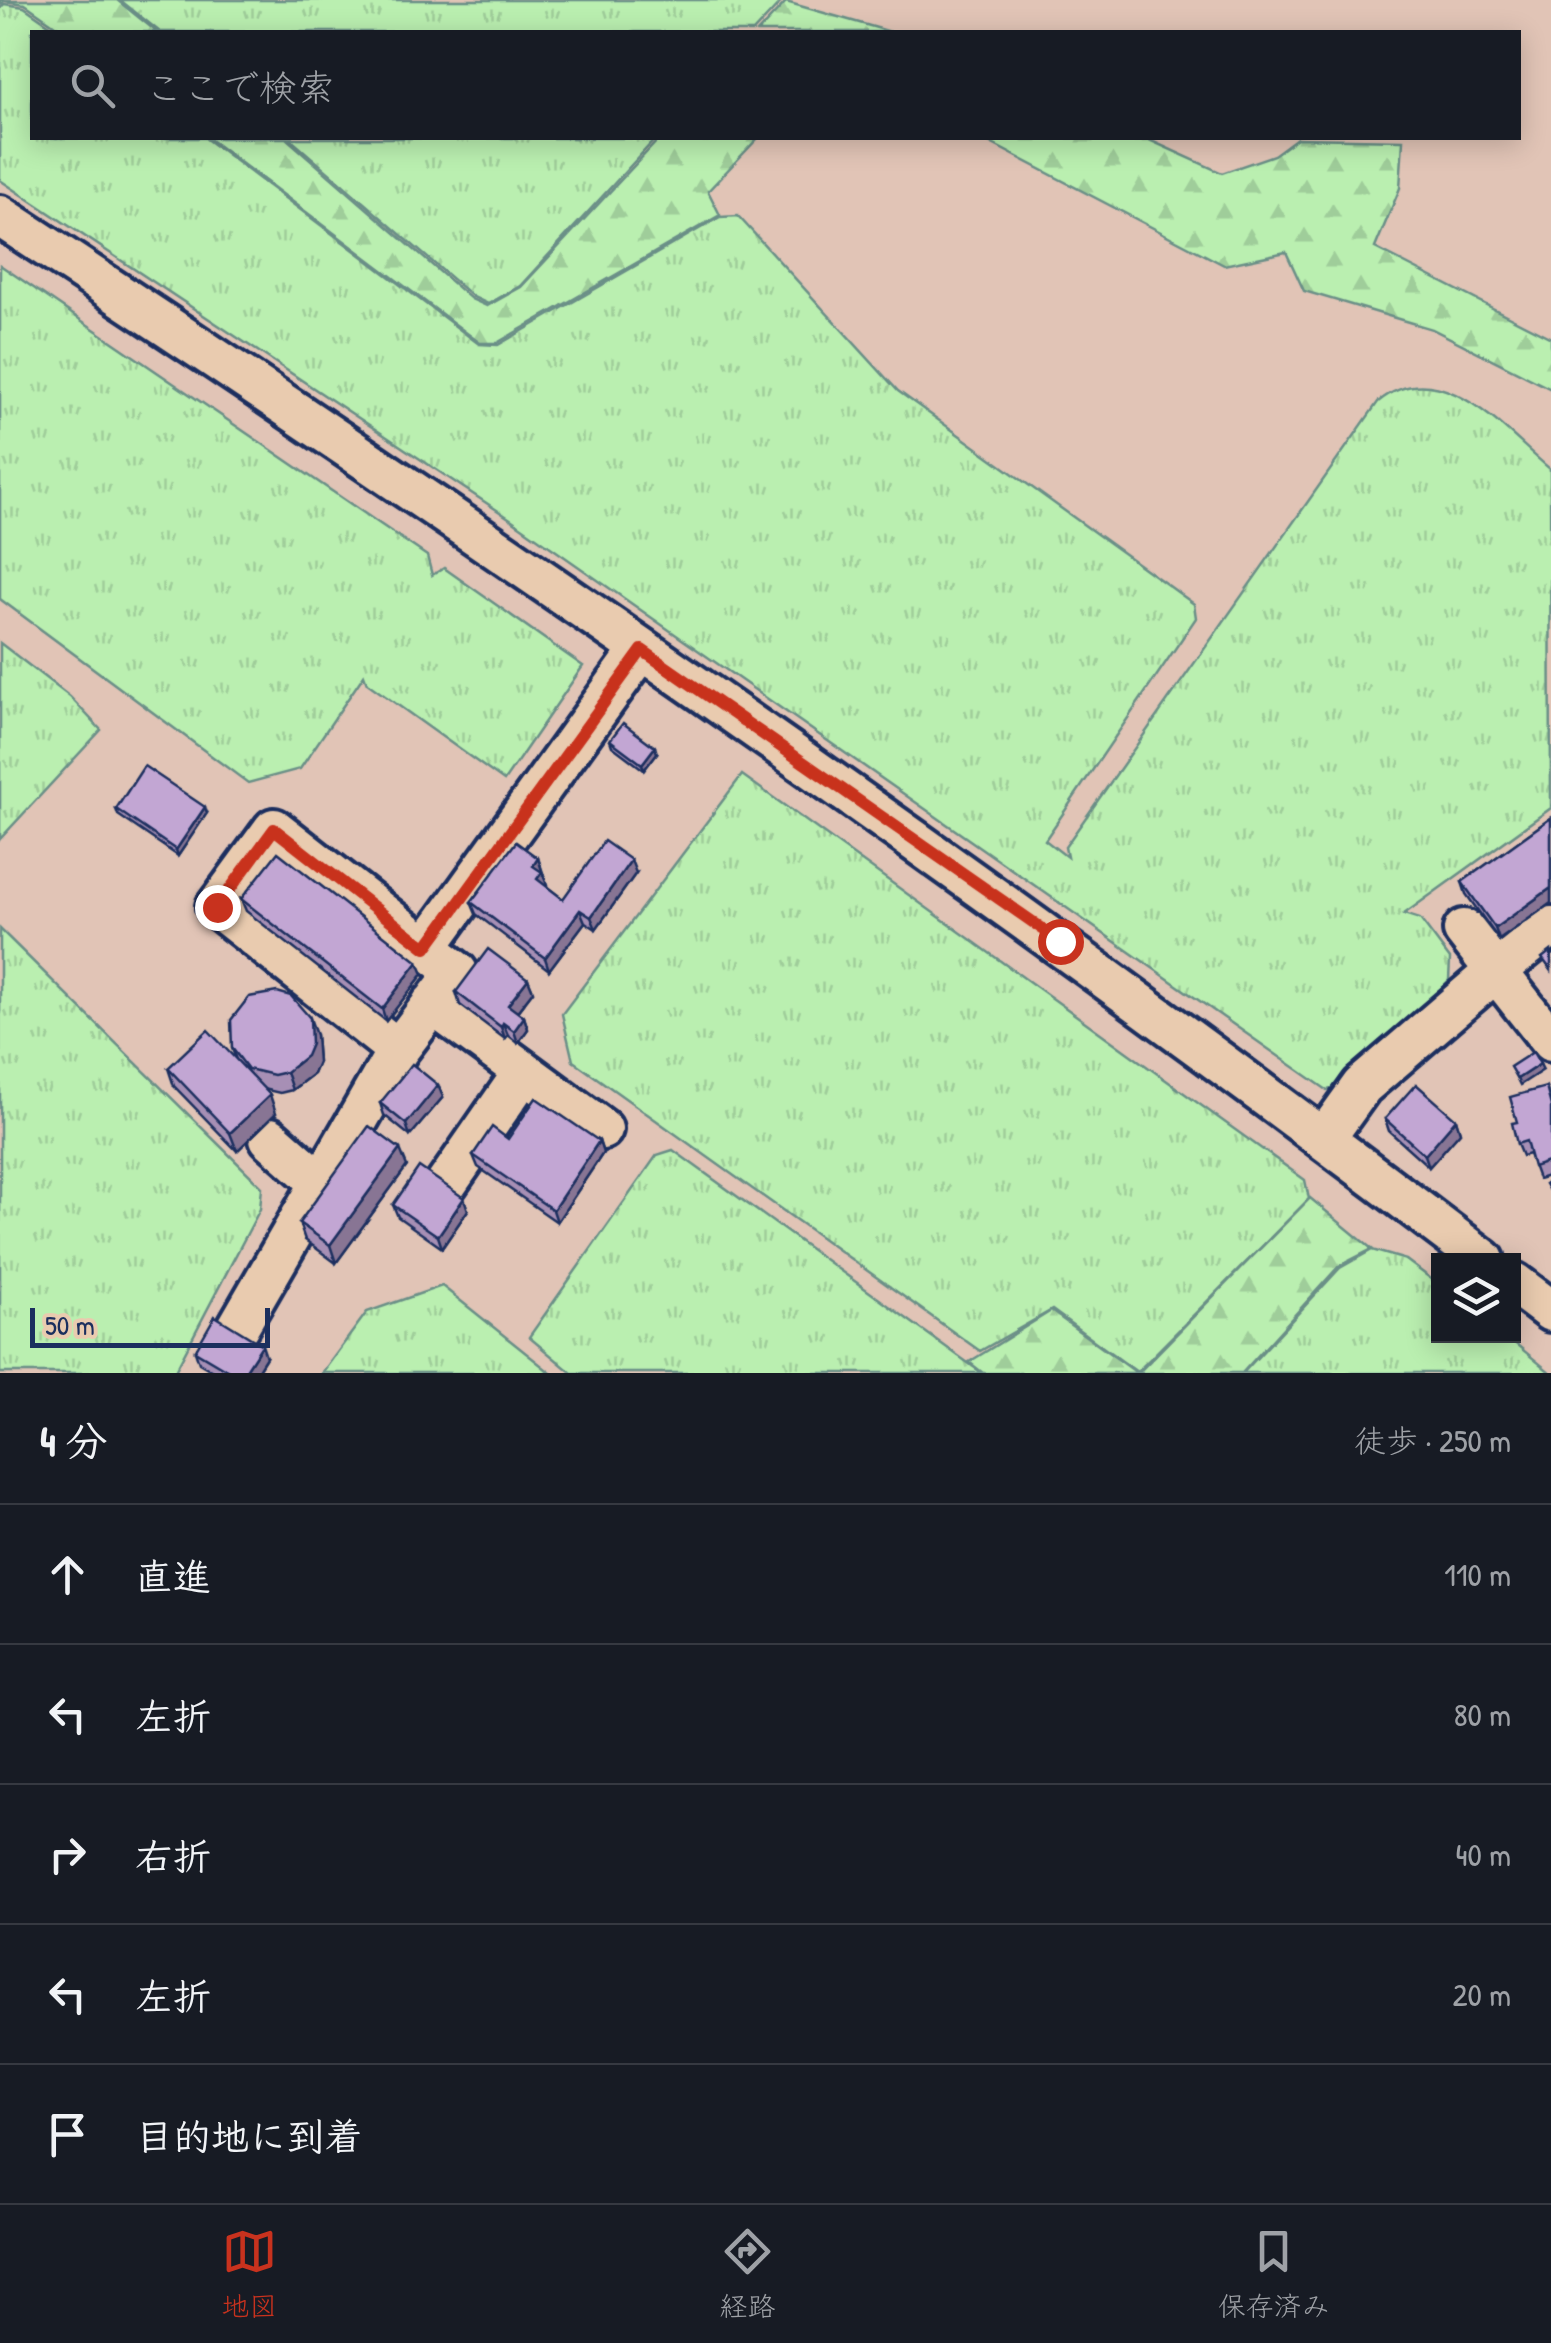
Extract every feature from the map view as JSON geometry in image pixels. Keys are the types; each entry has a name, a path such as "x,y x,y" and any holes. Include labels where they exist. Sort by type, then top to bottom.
{"street":[{"path":"0,216 256,384 1060,941 1475,1253"},
{"path":"426,948 642,650"},
{"path":"238,1326 398,1050 457,972 274,829 217,907 398,1050"},
{"path":"1324,1139 1362,1086 1551,927"},
{"path":"1464,930 1551,1041"},
{"path":"432,1004 602,1128"},
{"path":"446,1186 524,1072"},
{"path":"270,1138 321,1182"},
{"path":"1521,1287 1551,1311"}],"green space":[{"path":"0,0 117,0 154,30 62,30 25,4 4,1 0,5"},
{"path":"120,0 783,0 755,30 158,30"},
{"path":"786,2 884,30 760,30"},
{"path":"4,4 24,7 57,30 30,30 30,140 208,140 479,344 498,345 720,217 738,216 898,391 1194,604 1196,618 1045,840 1067,857 1065,847 1378,402 1401,389 1424,385 1470,402 1550,469 1551,808 1404,914 1420,919 1450,959 1449,980 1350,1085 1327,1090 512,520 0,180 0,9"},
{"path":"211,140 288,140 471,299 487,306 521,287 658,140 756,140 708,191 720,215 497,343 480,343"},
{"path":"291,140 654,140 520,286 488,304 473,297"},
{"path":"985,140 1149,140 1222,173 1274,155 1294,140 1403,140 1400,188 1375,248 1551,338 1551,389 1432,329 1304,291 1286,252 1224,265"},
{"path":"0,265 427,556 432,575 444,568 583,666 504,781 367,683 364,675 300,769 248,783 0,599"},
{"path":"0,643 70,697 101,730 0,839"},
{"path":"742,775 1305,1180 1309,1199 1137,1372 1052,1310 980,1351 573,1061 562,1014"},
{"path":"0,929 262,1187 260,1209 174,1373 0,1373"},
{"path":"673,1150 982,1373 572,1373 529,1337 657,1155"},
{"path":"1310,1198 1372,1249 1339,1266 1242,1373 1138,1373"},
{"path":"1372,1250 1406,1260 1431,1279 1431,1343 1515,1343 1551,1373 1243,1373 1340,1268"},
{"path":"442,1286 551,1373 322,1373 367,1312"},
{"path":"1051,1311 1137,1373 983,1373 969,1362"}],"building":[{"path":"623,723 655,747 642,764 610,740"},
{"path":"144,766 205,807 176,850 116,809"},
{"path":"1551,818 1551,888 1495,928 1462,882"},
{"path":"604,841 631,860 591,917 580,910 545,958 471,902 516,842 538,858 533,866 542,872 537,879 563,899"},
{"path":"278,852 418,962 382,1009 241,899"},
{"path":"488,949 528,979 508,1005 524,1017 514,1031 503,1023 501,1027 456,992"},
{"path":"1551,951 1551,970 1542,958"},
{"path":"277,992 291,996 310,1018 311,1044 306,1056 286,1072 273,1075 248,1069 232,1048 231,1020 249,997"},
{"path":"208,1030 270,1095 230,1133 168,1068"},
{"path":"1533,1052 1540,1064 1517,1079 1510,1067"},
{"path":"412,1064 438,1085 406,1124 380,1103"},
{"path":"1416,1084 1456,1119 1425,1155 1385,1119"},
{"path":"1546,1087 1551,1106 1551,1161 1533,1167 1526,1141 1517,1144 1512,1123 1517,1122 1510,1097"},
{"path":"536,1098 599,1141 553,1210 473,1155 492,1127 508,1139"},
{"path":"369,1126 400,1149 330,1245 299,1223"},
{"path":"419,1167 464,1198 438,1236 393,1205"},
{"path":"215,1316 262,1345 244,1373 232,1373 195,1351"}],"route":[{"path":"217,907 274,829 426,948 642,650 1060,941"}]}
